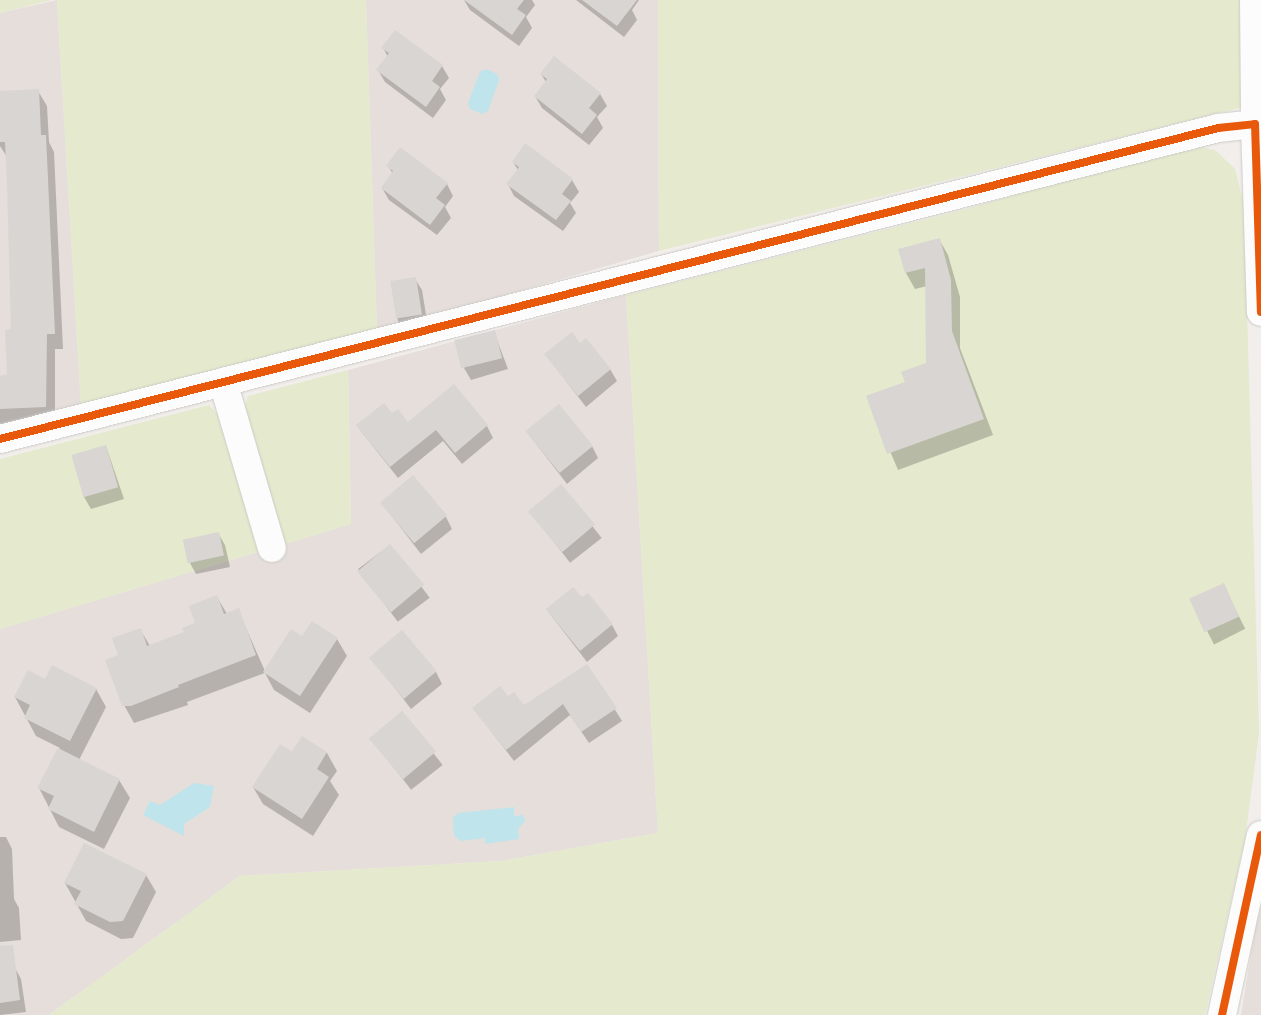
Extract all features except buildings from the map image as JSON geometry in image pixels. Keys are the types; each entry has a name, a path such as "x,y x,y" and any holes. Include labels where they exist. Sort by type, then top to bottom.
{"street":[{"path":"1254,0 1261,312"},
{"path":"0,439 1208,130 1258,123"},
{"path":"222,382 272,548"},
{"path":"1222,1015 1261,835"}],"shaded area":[{"path":"57,0 81,407 0,427 0,13"},
{"path":"366,0 658,0 659,251 377,332"},
{"path":"626,295 658,833 501,861 240,876 49,1015 0,1015 0,629 351,524 348,370"},
{"path":"1261,905 1261,1015 1241,1015 1256,924"}],"green space":[{"path":"0,0 52,0 0,13"},
{"path":"57,0 366,0 377,332 81,407"},
{"path":"658,0 1240,0 1243,107 659,251"},
{"path":"1190,145 1215,150 1235,169 1244,205 1259,733 1245,839 1205,1015 49,1015 240,876 501,861 658,833 626,295 959,211"},
{"path":"348,370 351,524 282,545 246,420 245,406 248,396"},
{"path":"209,405 223,420 261,551 0,629 0,459"}],"water":[{"path":"486,69 497,74 499,80 488,111 482,114 470,109 468,103 480,72"},
{"path":"194,783 214,786 210,807 184,824 184,836 143,815 150,801 160,805"},
{"path":"514,807 514,816 523,815 525,821 518,829 519,839 485,844 485,838 461,841 454,836 453,818 458,813"}],"cycle path":[{"path":"0,439 1218,128 1255,124 1261,312"},
{"path":"1222,1015 1261,835"}]}
